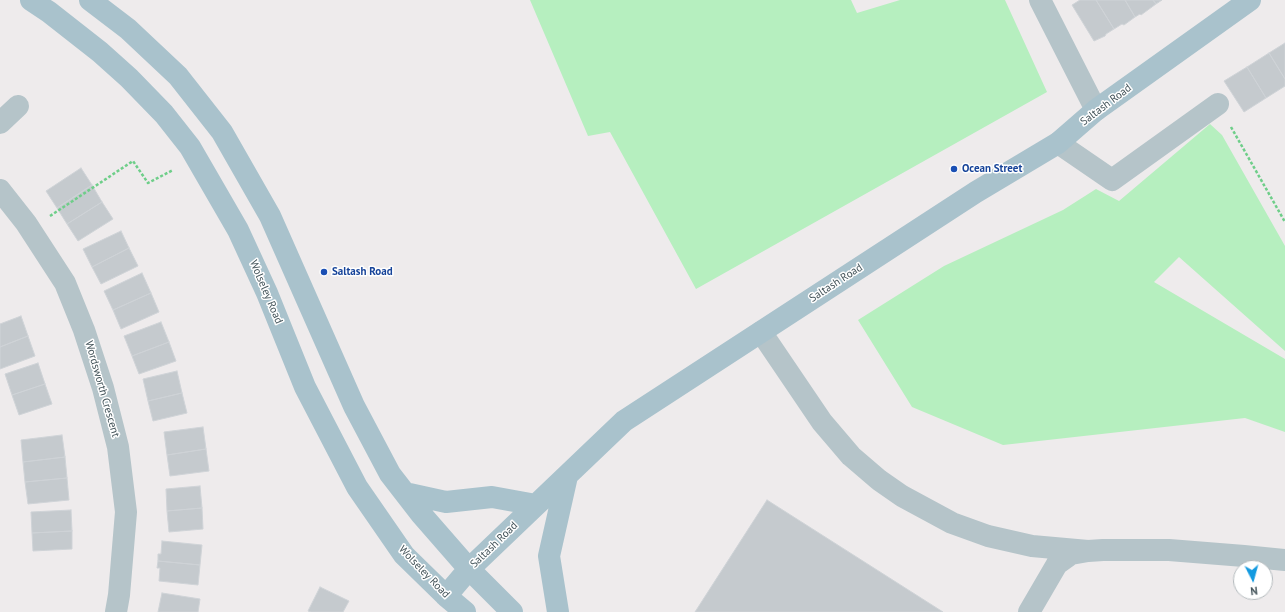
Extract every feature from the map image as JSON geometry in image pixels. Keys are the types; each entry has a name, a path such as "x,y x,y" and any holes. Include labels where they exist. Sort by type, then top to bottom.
{"main road":[{"name":"Wolseley Road","path":"31,0 100,52 129,78 164,114 190,147 238,230 267,293 305,388 357,487 404,554 446,596 465,612"},
{"path":"90,0 128,29 178,76 222,132 270,216 354,406 390,474 421,514 469,569 512,612"},
{"name":"Saltash Road","path":"446,596 469,569 624,422 976,192 1058,143 1096,110 1250,0"},
{"path":"558,612 549,556 567,476"},
{"path":"405,493 446,502 492,497 536,505"}],"street":[{"path":"1040,0 1096,110"},
{"path":"1058,143 1112,180 1218,104"},
{"path":"0,123 18,106"},
{"name":"Wordsworth Crescent","path":"0,190 30,229 65,283 84,330 103,388 118,447 126,512 116,612"},
{"path":"761,332 822,422 851,456 879,480 902,496 952,523 988,536 1032,546 1088,551 1169,550 1285,560"},
{"path":"1029,612 1057,564 1071,554 1088,551"}],"path":[{"path":"1218,104 1285,222"},
{"path":"30,229 133,162 148,183 196,158"}],"green space":[{"path":"530,0 851,0 857,13 900,0 1005,0 1047,92 696,289 610,132 588,136"},
{"path":"1210,124 1222,135 1285,246 1285,351 1179,257 1154,282 1285,359 1285,432 1245,418 1003,445 912,407 858,320 944,266 1063,210 1096,189 1119,201"}],"building":[{"path":"1080,0 1096,0 1114,29 1105,36 1094,41 1072,5"},
{"path":"1096,0 1125,0 1135,17 1124,25 1122,24 1114,29"},
{"path":"1125,0 1153,0 1156,4 1141,15 1140,14 1135,17"},
{"path":"1153,0 1162,0 1156,4"},
{"path":"1285,43 1285,79 1269,53"},
{"path":"1269,53 1285,79 1285,86 1266,98 1247,67"},
{"path":"1247,67 1266,98 1244,112 1224,81"},
{"path":"81,168 92,185 57,208 46,191"},
{"path":"92,185 102,202 67,224 57,208"},
{"path":"102,202 113,219 78,241 67,224"},
{"path":"121,231 129,248 92,267 83,249"},
{"path":"129,248 138,266 101,284 92,267"},
{"path":"142,273 151,293 113,310 104,291"},
{"path":"151,293 159,312 121,329 113,310"},
{"path":"21,316 28,336 0,347 0,324"},
{"path":"161,322 169,342 132,356 124,336"},
{"path":"28,336 35,356 0,369 0,347"},
{"path":"169,342 176,361 139,374 132,356"},
{"path":"38,363 45,384 12,395 5,374"},
{"path":"177,371 182,393 148,401 143,379"},
{"path":"45,384 52,404 19,415 12,395"},
{"path":"182,393 187,413 153,421 148,401"},
{"path":"203,427 206,449 167,455 164,432"},
{"path":"62,435 65,457 23,462 21,440"},
{"path":"206,449 209,471 170,476 167,455"},
{"path":"65,457 67,478 25,482 23,462"},
{"path":"67,478 69,500 28,504 25,482"},
{"path":"200,486 202,508 167,511 166,489"},
{"path":"767,500 943,612 695,612"},
{"path":"202,508 203,529 169,532 167,511"},
{"path":"71,510 72,531 32,533 31,512"},
{"path":"72,531 72,549 33,551 32,533"},
{"path":"162,541 202,545 200,565 158,561 158,554 161,554"},
{"path":"158,561 200,565 198,585 159,581 160,568 157,568"},
{"path":"320,587 349,601 343,612 308,611"},
{"path":"162,593 200,599 198,612 158,612"}],"place":[{"name":"Ocean Street","path":"954,169"},
{"name":"Saltash Road","path":"324,272"}]}
